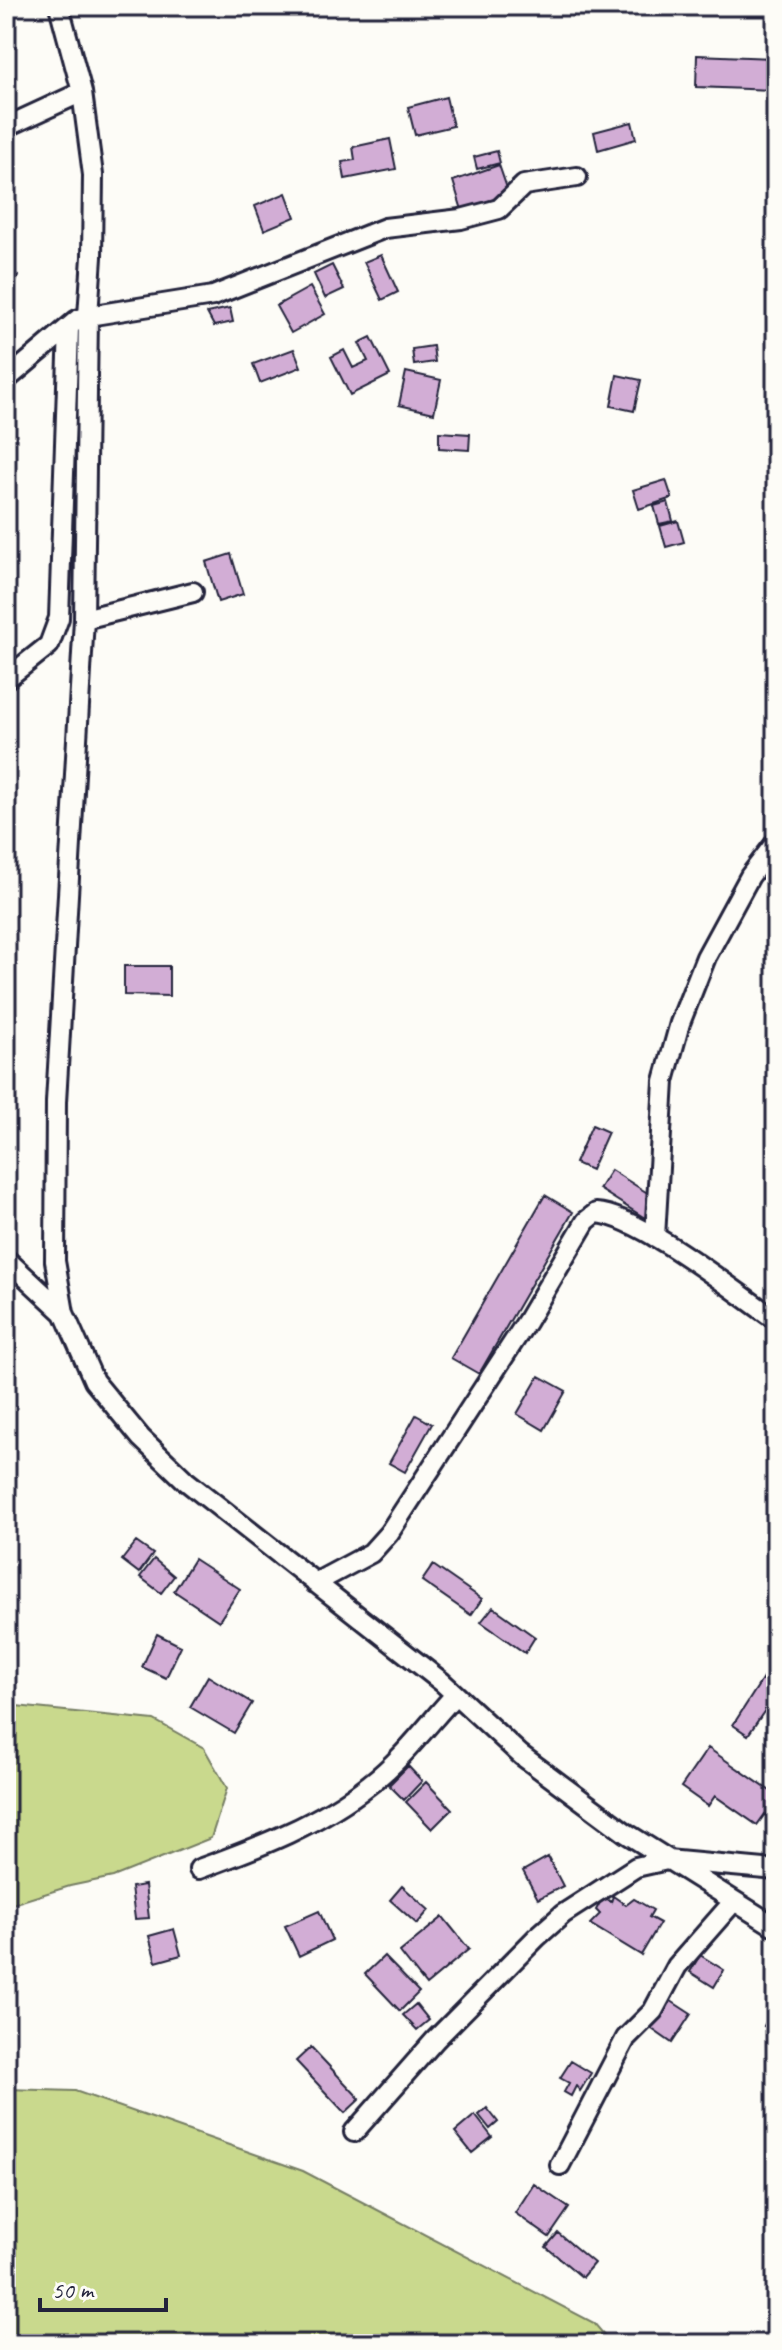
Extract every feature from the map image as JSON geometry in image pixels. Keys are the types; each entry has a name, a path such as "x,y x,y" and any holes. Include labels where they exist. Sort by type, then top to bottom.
{"street":[{"path":"59,6 82,92 93,175 84,619 56,1102 55,1261 64,1313 94,1381 141,1438 186,1481 455,1695 521,1755 626,1833 776,1927"},
{"path":"6,127 82,92"},
{"path":"6,380 77,320 88,316 213,296 385,228 461,219 499,209 524,185 577,177"},
{"path":"6,679 49,645 59,618 69,328"},
{"path":"84,619 193,592"},
{"path":"655,1237 664,1081 680,1023 706,957 750,876 776,842"},
{"path":"315,1583 371,1553 389,1533 511,1345 586,1221 596,1213 609,1213 655,1237 776,1320"},
{"path":"6,1259 64,1313"},
{"path":"199,1869 265,1844 344,1804 373,1783 455,1695"},
{"path":"354,2132 435,2040 537,1937 563,1914 636,1867 667,1860 776,1870"},
{"path":"560,2165 626,2038 653,2011 677,1966 734,1901"}],"green space":[{"path":"6,1705 154,1720 204,1748 227,1788 211,1838 113,1877 70,1886 6,1906"},
{"path":"6,2089 75,2091 303,2171 594,2323 612,2344 6,2344"}],"building":[{"path":"697,55 775,58 773,90 696,87"},
{"path":"446,97 453,126 415,135 408,107"},
{"path":"632,122 636,139 598,150 594,132"},
{"path":"390,139 396,169 345,179 342,162 355,160 353,147"},
{"path":"497,151 500,163 477,169 474,157"},
{"path":"499,165 509,194 462,210 453,181"},
{"path":"286,193 295,217 264,230 255,206"},
{"path":"381,255 398,292 382,300 364,262"},
{"path":"332,265 344,289 325,298 314,274"},
{"path":"6,272 18,276 9,305 6,304"},
{"path":"310,287 325,314 291,333 276,306"},
{"path":"230,308 233,322 214,326 207,313"},
{"path":"371,337 390,375 350,395 331,357 344,350 353,368 368,361 359,343"},
{"path":"433,346 435,362 414,365 412,349"},
{"path":"294,349 301,367 260,383 253,364"},
{"path":"406,372 441,380 434,413 399,405"},
{"path":"617,375 641,380 634,411 611,406"},
{"path":"439,432 470,434 469,450 439,448"},
{"path":"666,480 672,498 639,509 633,490"},
{"path":"668,502 673,521 659,524 654,506"},
{"path":"678,521 684,542 666,547 660,526"},
{"path":"231,554 243,594 218,602 206,562"},
{"path":"124,966 169,966 169,996 124,995"},
{"path":"592,1125 608,1132 591,1170 575,1163"},
{"path":"611,1170 657,1199 645,1218 599,1189"},
{"path":"545,1195 573,1212 479,1374 451,1358"},
{"path":"539,1376 566,1391 544,1430 517,1414"},
{"path":"416,1415 432,1424 405,1472 389,1463"},
{"path":"136,1542 153,1554 139,1573 122,1560"},
{"path":"154,1559 174,1576 161,1593 140,1577"},
{"path":"194,1559 240,1589 219,1621 174,1591"},
{"path":"433,1565 482,1599 471,1615 422,1581"},
{"path":"493,1607 535,1637 525,1653 481,1622"},
{"path":"157,1634 181,1646 166,1678 142,1667"},
{"path":"774,1661 776,1694 748,1735 733,1725"},
{"path":"208,1676 252,1703 234,1733 190,1707"},
{"path":"708,1748 776,1795 776,1822 765,1814 757,1825 715,1796 708,1806 681,1787"},
{"path":"408,1766 422,1781 404,1800 389,1785"},
{"path":"426,1782 452,1809 432,1829 406,1802"},
{"path":"548,1857 563,1886 538,1899 523,1871"},
{"path":"145,1885 149,1918 135,1919 131,1887"},
{"path":"402,1886 429,1910 417,1924 390,1900"},
{"path":"613,1896 626,1905 634,1899 653,1910 649,1917 660,1923 641,1955 590,1924 600,1914 596,1910 603,1897 611,1902"},
{"path":"319,1911 332,1940 299,1956 285,1926"},
{"path":"443,1917 469,1949 426,1985 400,1952"},
{"path":"174,1929 181,1955 156,1962 149,1936"},
{"path":"700,1955 724,1970 714,1987 690,1972"},
{"path":"384,1956 419,1992 400,2011 365,1974"},
{"path":"668,1999 691,2014 672,2043 649,2027"},
{"path":"776,2002 776,2032 764,2026"},
{"path":"416,2004 429,2020 417,2030 403,2015"},
{"path":"311,2047 360,2099 345,2113 296,2061"},
{"path":"571,2061 591,2073 580,2091 576,2086 571,2096 564,2092 569,2083 560,2078"},
{"path":"487,2108 498,2122 490,2129 479,2115"},
{"path":"475,2115 492,2137 472,2153 455,2132"},
{"path":"534,2184 569,2208 549,2237 515,2213"},
{"path":"558,2233 594,2263 582,2277 546,2247"}]}
